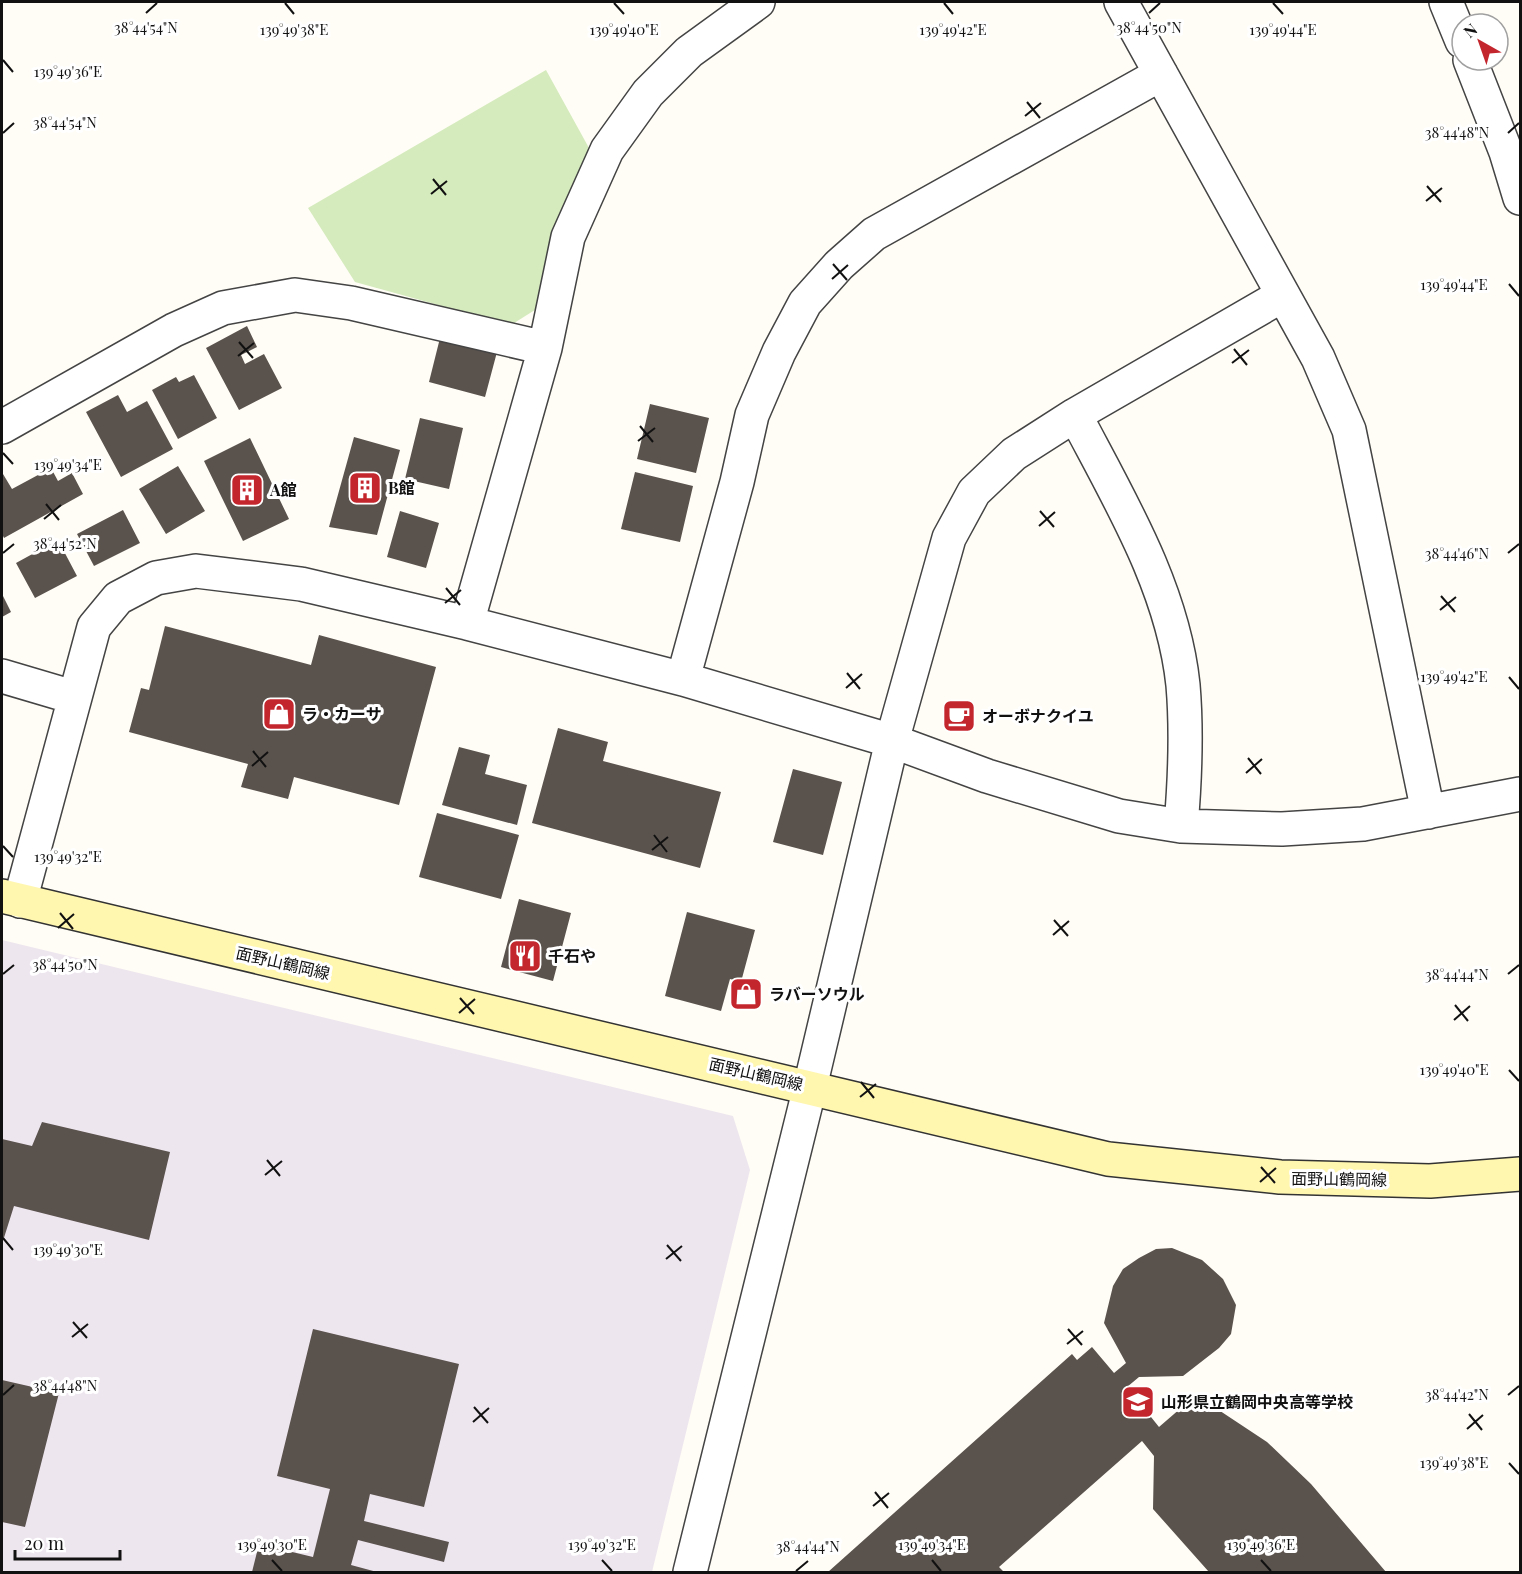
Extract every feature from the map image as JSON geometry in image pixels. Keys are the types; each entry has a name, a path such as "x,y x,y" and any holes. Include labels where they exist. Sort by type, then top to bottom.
{"main road":[{"name":"面野山鶴岡線","path":"11,899 1108,1159 1280,1177 1430,1181 1521,1174"}],"street":[{"path":"467,623 545,348 568,237 607,150 648,93 689,52 758,2"},
{"path":"1121,2 1318,358 1349,430 1428,812"},
{"path":"1475,72 1521,198"},
{"path":"683,679 737,483 752,415 779,352 805,303 839,265 874,234 1161,74"},
{"path":"2,427 174,330 223,308 295,295 351,303 545,348"},
{"path":"690,1572 810,1087 892,741 949,538 974,492 1014,454 1076,415 1283,295"},
{"path":"1076,415 1134,529 1166,608 1183,683 1186,764 1181,826"},
{"path":"11,899 94,627 118,598 156,578 196,572 301,584 467,623 683,679 892,741 987,776 1119,816 1181,826 1282,829 1364,824 1521,794"},
{"path":"2,676 73,697"}],"shaded area":[{"path":"2,940 733,1116 750,1170 652,1572 2,1572"}],"green space":[{"path":"546,70 589,148 551,234 538,308 511,325 355,282 308,208"}],"building":[{"path":"247,326 257,347 241,355 245,364 264,354 282,388 239,410 206,348"},
{"path":"440,338 497,352 485,397 429,382"},
{"path":"194,375 217,418 178,439 152,390 176,377 179,382"},
{"path":"118,395 127,412 147,401 173,449 121,477 86,412"},
{"path":"650,404 709,418 696,473 637,459"},
{"path":"420,418 463,428 449,489 405,479"},
{"name":"B館","path":"354,437 400,450 377,535 329,527"},
{"name":"A館","path":"250,438 289,519 243,541 204,461"},
{"path":"178,466 205,511 166,534 139,489"},
{"path":"51,468 58,481 72,473 83,494 4,538 2,534 2,475 12,489"},
{"path":"635,472 693,486 680,542 621,529"},
{"path":"123,510 140,543 94,566 77,534"},
{"path":"400,511 439,523 426,568 387,557"},
{"path":"58,540 77,576 35,598 16,563"},
{"path":"2,594 11,612 2,617"},
{"name":"ラ・カーサ","path":"165,626 311,665 319,635 436,667 399,805 294,777 288,799 241,787 248,764 129,732 141,688 149,690"},
{"path":"558,728 608,742 603,761 721,792 700,868 532,823"},
{"path":"459,747 490,755 485,774 527,785 517,825 442,805"},
{"path":"793,769 842,782 823,855 773,842"},
{"path":"437,813 519,835 501,899 419,877"},
{"path":"519,899 571,913 553,981 501,967"},
{"path":"687,912 755,930 741,982 730,979 721,1011 665,996"},
{"path":"42,1122 170,1152 149,1240 14,1206 2,1244 2,1139 32,1146"},
{"path":"1172,1248 1202,1260 1223,1279 1236,1305 1231,1334 1219,1348 1183,1376 1139,1377 1127,1387 1159,1427 1196,1395 1267,1442 1311,1484 1386,1572 1209,1572 1153,1509 1154,1456 1142,1441 999,1567 1004,1572 828,1572 1072,1354 1077,1360 1092,1347 1114,1373 1126,1363 1104,1323 1113,1286 1123,1269 1139,1258 1156,1249"},
{"path":"313,1329 459,1364 424,1507 370,1494 364,1521 449,1542 444,1562 358,1540 351,1565 377,1572 252,1572 259,1544 313,1557 330,1489 277,1476"},
{"path":"2,1380 59,1393 25,1527 2,1522"}],"place":[{"name":"B館","path":"365,488"},
{"name":"A館","path":"247,490"},
{"name":"ラ・カーサ","path":"279,714"},
{"name":"オーボナクイユ","path":"959,716"},
{"name":"千石や","path":"525,956"},
{"name":"ラバーソウル","path":"746,994"},
{"name":"山形県立鶴岡中央高等学校","path":"1138,1402"}]}
